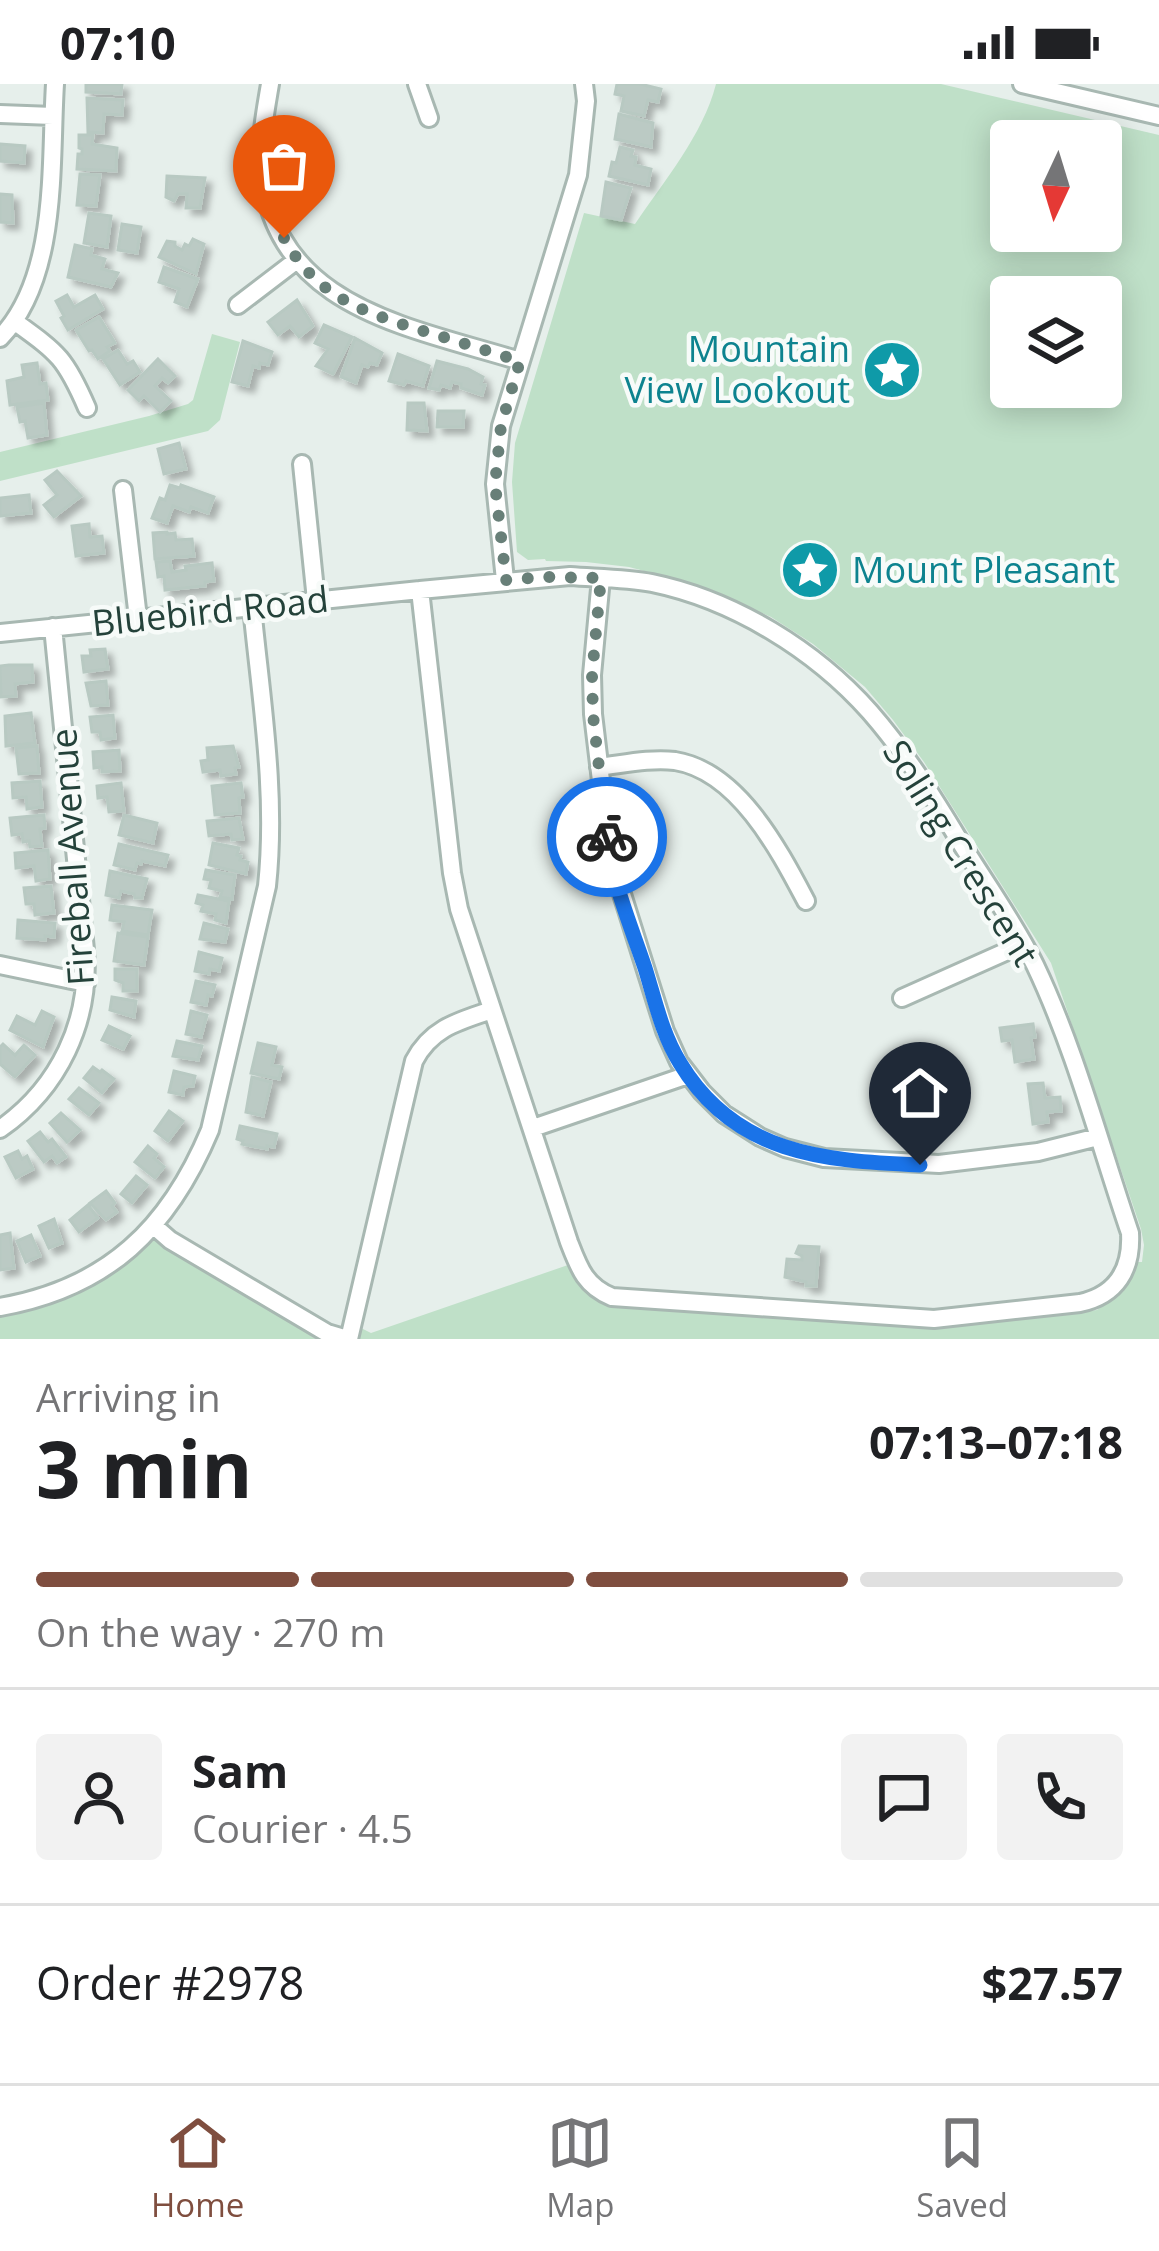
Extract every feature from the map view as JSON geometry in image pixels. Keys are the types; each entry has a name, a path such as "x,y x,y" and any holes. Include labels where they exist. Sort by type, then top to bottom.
{"street":[{"path":"0,338 29,297 38,273 45,239 55,84"},
{"path":"270,84 262,142 264,183 278,227 297,260 332,292 366,313 520,361"},
{"path":"417,84 430,118"},
{"path":"506,580 495,484 501,426 578,175 584,84"},
{"path":"1022,84 1159,116"},
{"path":"0,114 52,116"},
{"path":"238,305 297,260"},
{"path":"14,322 62,358 87,408"},
{"path":"302,464 316,600"},
{"path":"123,490 138,618"},
{"path":"601,578 592,675 608,848 665,1031 688,1075 713,1104 748,1131 817,1157 939,1164 1038,1152 1097,1137"},
{"name":"Soling Crescent","path":"601,578 651,583 696,596 775,634 867,709 925,784 1036,968 1130,1233 1130,1257 1117,1284 1087,1302 934,1319 612,1297 598,1291 580,1271 454,886 420,590 506,580 601,578"},
{"name":"Bluebird Road","path":"0,633 420,590"},
{"path":"0,1306 63,1291 107,1266 154,1226 186,1180 210,1130 266,886 271,809 252,607"},
{"name":"Fireball Avenue","path":"0,1129 31,1104 61,1064 76,1029 86,983 53,628"},
{"path":"599,767 668,760 710,775 761,824 806,901"},
{"path":"902,998 1023,944"},
{"path":"0,965 86,983"},
{"path":"154,1226 327,1333 348,1339 414,1061 424,1042 442,1028 492,1010"},
{"path":"533,1128 688,1075"}],"green space":[{"path":"716,84 941,84 1095,120 990,120 990,252 1122,252 1122,126 1159,135 1159,1339 358,1339 361,1328 371,1333 568,1265 584,1288 606,1305 929,1329 1097,1310 1121,1292 1136,1262 1142,1262 1141,1229 1051,963 924,762 865,687 771,617 701,586 629,567 528,560 517,552 512,482 515,443 584,213 635,224 702,121"},
{"path":"212,334 240,342 220,420 208,431 0,481 0,452 188,404"},
{"path":"159,1236 316,1339 0,1339 0,1315 65,1298"}],"building":[{"path":"86,84 122,84 121,94 86,92"},
{"path":"617,84 661,89 658,102 648,100 644,116 621,111 624,96 615,94"},
{"path":"87,98 123,100 122,115 104,114 103,133 88,132"},
{"path":"619,114 653,123 651,147 615,139"},
{"path":"79,135 93,135 92,144 117,148 116,171 77,169 78,154 82,154"},
{"path":"0,144 25,146 24,163 0,161"},
{"path":"620,147 633,150 635,165 651,169 648,185 609,176"},
{"path":"80,174 100,175 96,206 77,205"},
{"path":"167,176 205,178 200,208 186,208 187,194 178,194 174,201 166,197"},
{"path":"606,182 631,188 621,220 601,216"},
{"path":"0,194 12,195 13,223 0,222"},
{"path":"89,213 111,216 107,247 84,243"},
{"path":"122,224 141,227 137,253 118,250"},
{"path":"193,239 204,244 196,274 159,257 167,241 182,250"},
{"path":"75,245 92,249 91,255 105,259 102,269 118,273 111,287 68,277"},
{"path":"164,267 198,279 187,307 175,302 179,289 159,282"},
{"path":"67,295 74,307 95,295 103,309 68,330 56,301"},
{"path":"297,300 313,326 299,337 290,326 278,335 268,322"},
{"path":"99,317 115,343 98,359 76,330"},
{"path":"324,325 352,337 333,374 316,366 328,349 315,343"},
{"path":"355,338 382,353 377,365 362,365 356,383 341,377"},
{"path":"243,341 272,352 268,365 253,366 248,386 232,382"},
{"path":"118,350 140,372 120,385 103,359"},
{"path":"398,354 429,366 423,386 389,381"},
{"path":"158,359 175,376 168,383 162,378 155,386 171,401 160,412 144,396 139,401 128,390"},
{"path":"437,361 483,377 482,395 452,382 450,388 429,388"},
{"path":"37,363 48,400 10,405 7,381 24,377 22,365"},
{"path":"44,403 47,435 28,438 17,407"},
{"path":"408,403 424,403 427,431 407,430"},
{"path":"438,411 464,411 463,427 437,427"},
{"path":"179,443 186,469 164,474 158,449"},
{"path":"57,471 81,496 54,517 44,505 57,495 45,480"},
{"path":"170,485 214,497 208,513 173,506 167,523 152,518"},
{"path":"29,495 31,513 0,516 0,498"},
{"path":"89,524 90,537 102,536 104,553 76,556 72,526"},
{"path":"153,533 175,533 176,540 192,539 194,556 155,559"},
{"path":"170,561 172,572 212,563 214,581 165,590 156,562"},
{"path":"105,649 108,669 84,672 82,656"},
{"path":"32,665 33,682 15,684 16,696 1,697 0,666"},
{"path":"106,681 108,705 91,706 86,683"},
{"path":"31,713 35,743 6,746 5,716"},
{"path":"113,715 115,738 101,740 100,732 92,732 90,717"},
{"path":"37,746 39,773 19,774 16,748"},
{"path":"233,746 239,767 236,774 203,772 201,761 208,760 207,748"},
{"path":"119,750 120,771 94,768 93,752"},
{"path":"40,781 42,807 27,809 26,797 13,798 12,783"},
{"path":"121,783 124,811 109,812 107,797 98,798 97,786"},
{"path":"241,783 240,813 215,815 212,786"},
{"path":"44,815 42,846 30,847 22,834 12,835 10,818"},
{"path":"124,815 157,823 153,843 119,835"},
{"path":"239,818 243,839 232,840 231,834 209,836 207,821"},
{"path":"213,843 239,848 240,860 248,862 246,874 209,865"},
{"path":"119,844 168,855 165,866 142,861 135,870 114,865"},
{"path":"48,850 50,879 36,881 34,866 16,868 15,853"},
{"path":"206,870 235,875 232,899 209,888"},
{"path":"110,871 147,879 142,898 121,891 119,898 106,895"},
{"path":"51,886 54,913 35,915 34,904 26,904 24,888"},
{"path":"198,895 229,901 226,923 215,920 216,914 201,911"},
{"path":"112,905 152,910 148,935 122,931 124,922 110,920"},
{"path":"18,920 55,923 54,937 17,938"},
{"path":"204,923 228,929 225,942 200,939"},
{"path":"118,933 148,937 144,965 114,961"},
{"path":"199,952 222,958 219,971 195,971"},
{"path":"115,969 137,969 137,991 123,991 123,983 115,980"},
{"path":"196,981 215,985 206,1005 191,1002"},
{"path":"112,997 136,1001 134,1017 110,1010"},
{"path":"42,1011 54,1017 43,1047 10,1030 17,1016 35,1025"},
{"path":"191,1011 207,1015 201,1037 186,1034"},
{"path":"1033,1024 1034,1059 1015,1062 1012,1040 1002,1041 1000,1028"},
{"path":"109,1026 130,1036 123,1049 102,1040"},
{"path":"177,1041 202,1046 198,1060 173,1056"},
{"path":"258,1043 276,1047 272,1065 282,1067 279,1079 251,1073"},
{"path":"3,1044 15,1055 24,1045 35,1055 15,1077 0,1064"},
{"path":"93,1067 114,1079 102,1093 84,1078"},
{"path":"174,1071 195,1076 193,1086 184,1087 183,1095 169,1092"},
{"path":"252,1077 271,1082 263,1116 246,1112"},
{"path":"1043,1083 1045,1098 1060,1097 1061,1111 1047,1112 1048,1122 1033,1124 1028,1084"},
{"path":"79,1088 99,1103 89,1115 69,1099"},
{"path":"169,1111 183,1121 168,1141 155,1131"},
{"path":"61,1113 80,1130 67,1142 50,1123"},
{"path":"240,1126 277,1134 274,1147 242,1144 237,1139"},
{"path":"40,1132 66,1157 57,1163 52,1156 44,1162 28,1141"},
{"path":"148,1146 164,1167 155,1178 135,1162"},
{"path":"18,1151 22,1159 27,1156 33,1169 16,1178 5,1157"},
{"path":"136,1176 147,1185 132,1203 121,1194"},
{"path":"106,1191 117,1212 106,1220 90,1203"},
{"path":"88,1205 98,1218 79,1232 70,1220"},
{"path":"54,1219 62,1243 49,1248 39,1226"},
{"path":"10,1233 14,1268 0,1270 0,1235"},
{"path":"31,1235 40,1256 26,1262 17,1241"},
{"path":"799,1246 819,1247 816,1286 785,1277 787,1259 802,1260 796,1253"}],"way so far":[{"path":"284,238 312,275 353,306 520,361 501,426 495,484 506,580 601,578 592,675 607,837"}],"place":[{"name":"Mountain View Lookout","path":"892,370"},
{"name":"Mount Pleasant","path":"810,570"}],"route":[{"path":"607,837 616,882 665,1031 679,1062 713,1104 760,1138 809,1156 920,1165"}]}
